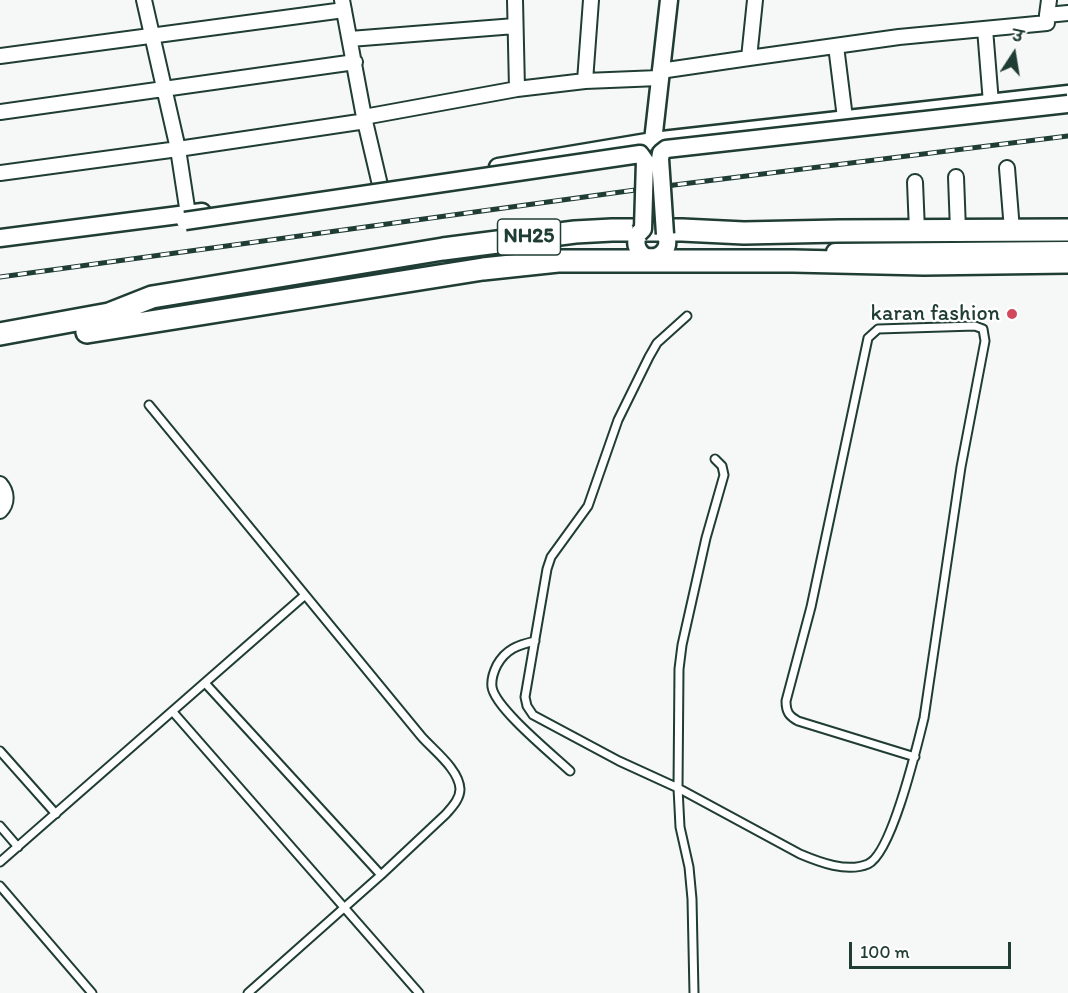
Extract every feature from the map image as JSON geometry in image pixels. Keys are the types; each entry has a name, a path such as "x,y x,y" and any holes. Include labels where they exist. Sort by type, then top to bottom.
{"main road":[{"name":"NH25","path":"0,348 45,339 139,313 152,297 548,234 612,230 744,233 1068,230"},
{"name":"NH25","path":"0,334 109,314 139,313 558,261 793,261 924,264 1068,262"}],"street":[{"path":"144,0 178,149 186,218"},
{"path":"515,0 517,89"},
{"path":"585,81 591,0"},
{"path":"653,141 669,0"},
{"path":"749,58 755,0"},
{"path":"0,173 178,149 365,119 517,89 660,75 749,58 898,37 1047,23 1046,4 1068,13"},
{"path":"0,56 343,5 380,184"},
{"path":"350,39 515,26"},
{"path":"985,29 991,103"},
{"path":"836,46 845,118"},
{"path":"0,112 355,62"},
{"path":"186,218 380,184 653,141 1068,94"},
{"path":"660,256 666,248 660,159 661,153 666,149 1068,104"},
{"path":"0,238 164,217 186,218 640,154 645,161 640,240 650,258 703,251 774,253 1068,250"},
{"path":"1007,168 1012,230"},
{"path":"956,177 958,230"},
{"path":"915,182 917,231"},
{"path":"139,313 152,305 304,278 532,244 574,239 640,240 653,226 666,236 812,241 1068,238"},
{"path":"0,484 6,497 0,511"}],"lane":[{"path":"687,316 657,343 649,357 618,420 588,506 551,557 525,697 527,706 532,715 619,761 678,788 800,854 837,866 866,865 876,859 885,844 915,757 929,686 961,467 985,341 983,329 975,326 878,329 868,339 814,596 786,701 786,710 798,721 915,757"},
{"path":"149,405 421,736 455,773 460,790 456,802 446,814 248,993"},
{"path":"693,993 692,899 689,867 680,827 678,788 679,669 705,538 724,475 722,466 715,459"},
{"path":"0,862 305,595"},
{"path":"535,640 516,645 507,651 494,672 492,687 503,708 570,771"},
{"path":"205,683 381,874"},
{"path":"173,712 419,993"},
{"path":"0,751 56,813"},
{"path":"0,826 18,847"},
{"path":"0,886 92,993"}],"railway":[{"path":"0,277 650,188 1068,136"}],"place":[{"name":"karan fashion","path":"1012,314"}]}
